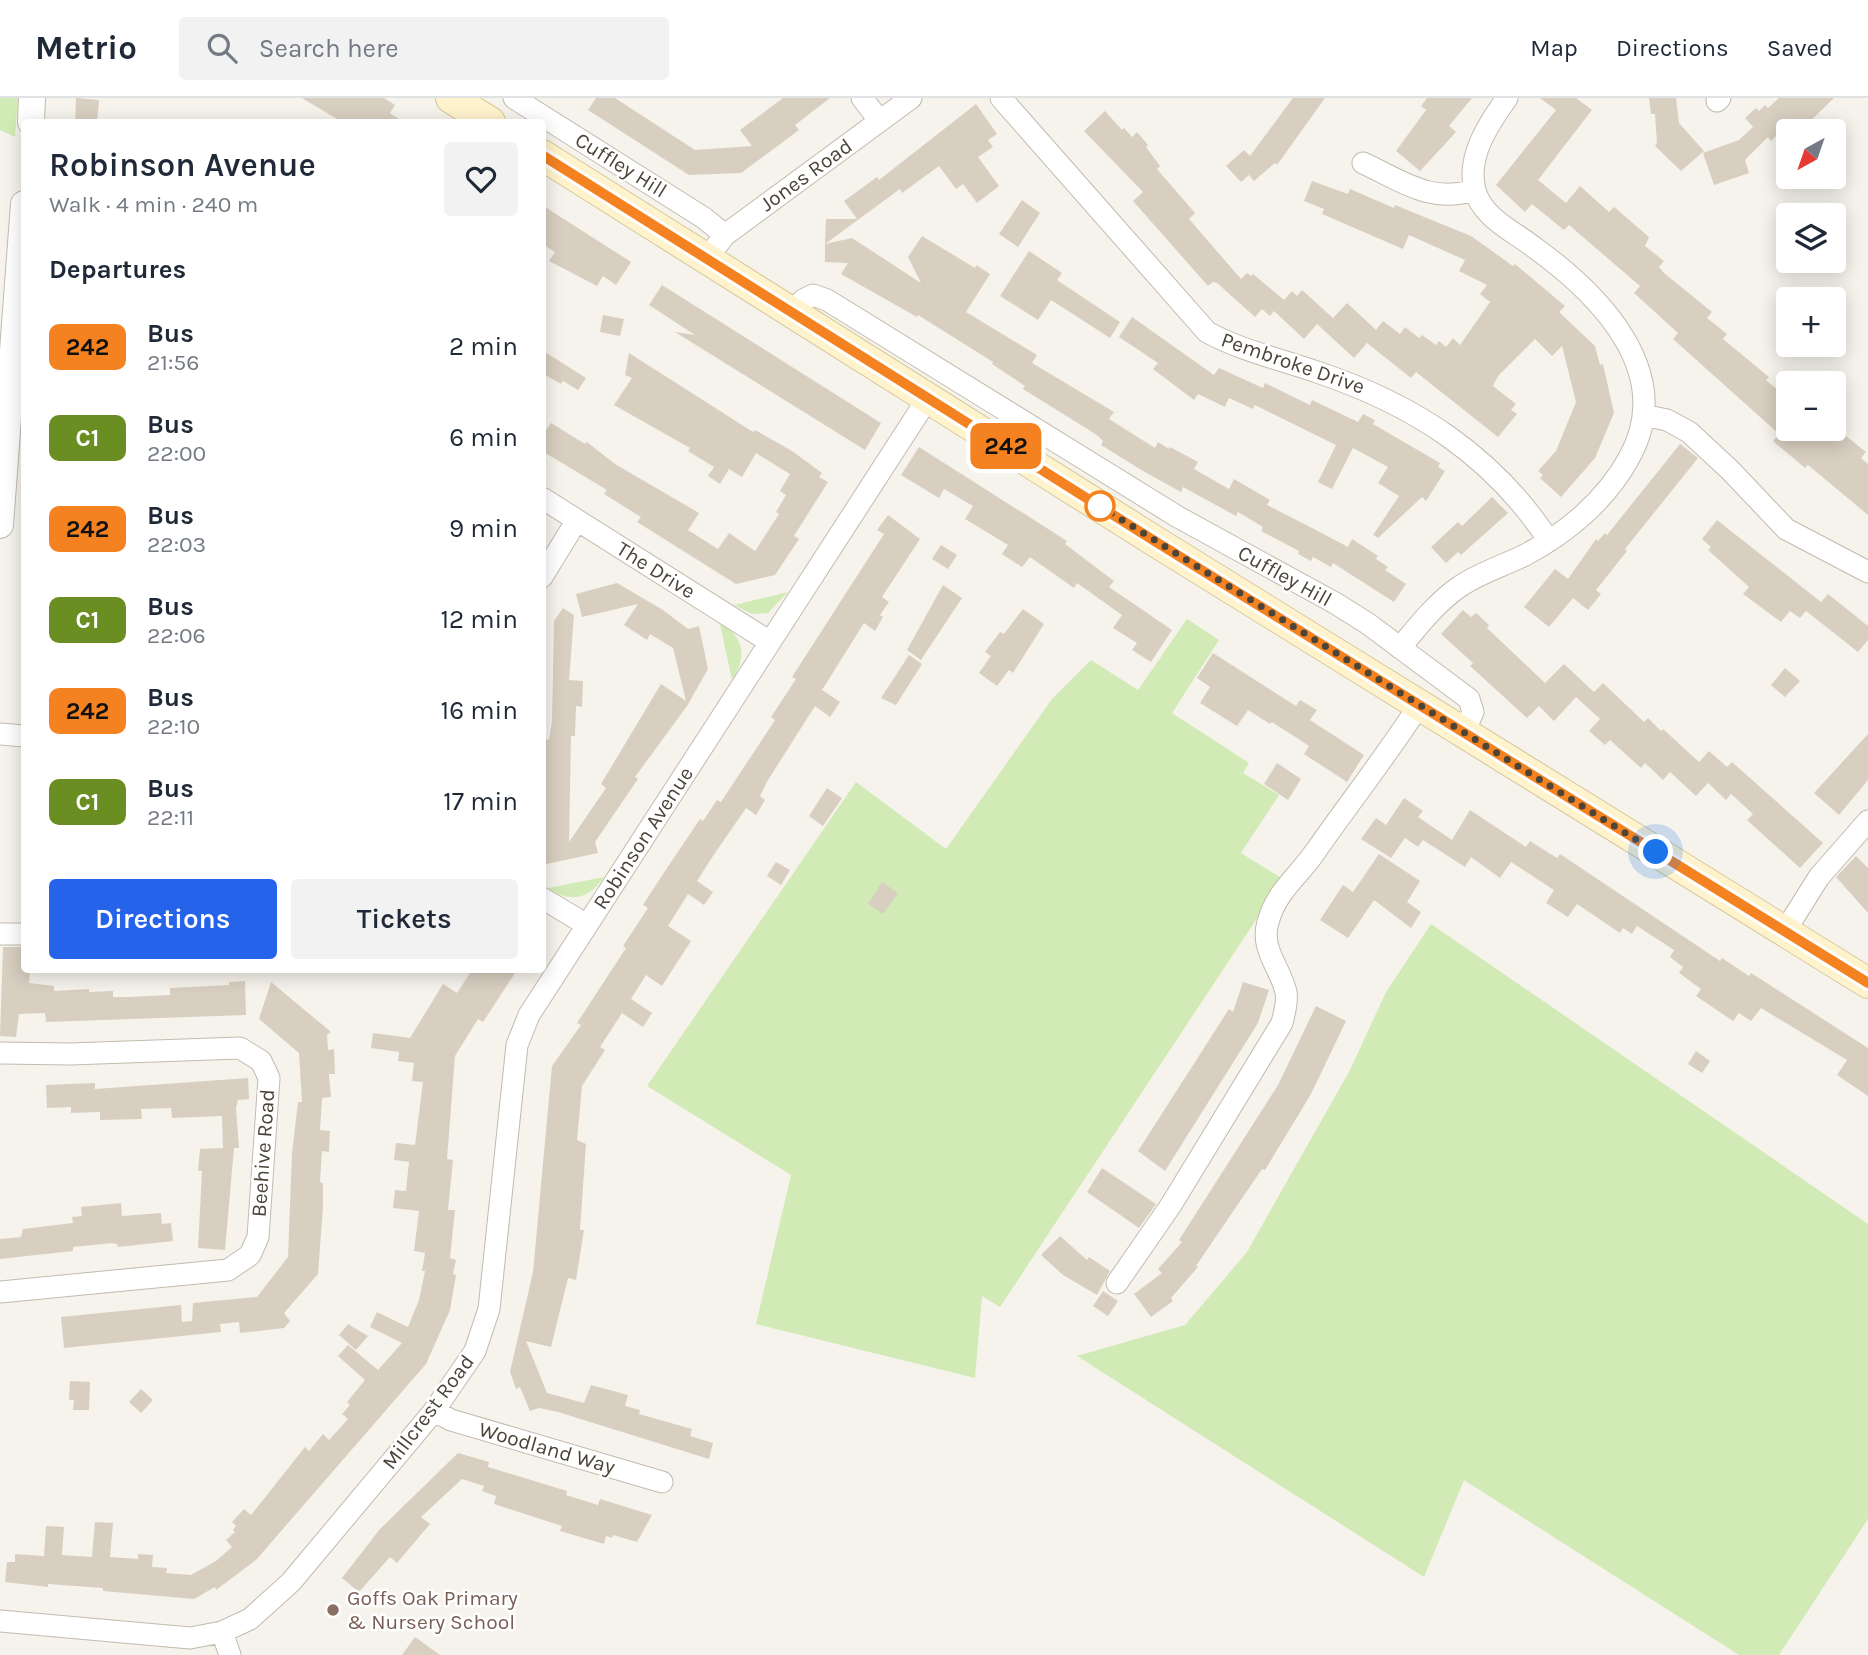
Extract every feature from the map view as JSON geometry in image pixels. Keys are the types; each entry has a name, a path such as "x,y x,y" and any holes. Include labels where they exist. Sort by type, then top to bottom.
{"main road":[{"path":"451,98 485,119"},
{"name":"Cuffley Hill","path":"546,157 1868,983"}],"street":[{"path":"30,119 32,98"},
{"name":"Cuffley Hill","path":"514,98 704,218 725,235"},
{"path":"862,98 880,121"},
{"name":"Jones Road","path":"707,258 725,235 911,98"},
{"name":"Pembroke Drive","path":"1001,98 1207,332 1238,346 1381,395 1416,413 1446,432 1503,482 1549,541"},
{"path":"1400,648 1437,606 1459,587 1549,541 1578,521 1603,494 1629,459 1643,415 1642,375 1625,339 1608,316 1577,281 1495,219 1474,190 1478,148 1507,98"},
{"path":"1363,163 1436,195 1456,196 1474,190"},
{"path":"0,526 21,244"},
{"name":"Cuffley Hill","path":"793,313 803,300 813,295 827,300 1178,517 1335,603 1469,699 1473,712 1464,732"},
{"name":"Robinson Avenue","path":"587,925 928,398"},
{"path":"1643,415 1667,420 1689,432 1730,470 1786,530 1868,572"},
{"path":"1047,472 1063,446"},
{"name":"The Drive","path":"546,501 770,642"},
{"path":"546,570 577,520"},
{"path":"1117,1283 1178,1194 1282,1023 1286,992 1266,941 1267,924 1274,905 1291,877 1313,855 1340,813 1382,760 1420,704"},
{"path":"0,734 21,736"},
{"path":"1785,931 1819,877 1868,821"},
{"path":"546,900 587,925"},
{"name":"Millcrest Road","path":"0,1621 190,1638 222,1632 250,1619 291,1582 434,1411 475,1351 489,1309 519,1034 587,925"},
{"path":"0,934 21,934"},
{"name":"Beehive Road","path":"0,1053 69,1054 240,1048 261,1061 269,1078 258,1237 245,1261 228,1270 0,1292"},
{"name":"Woodland Way","path":"434,1411 451,1420 662,1482"},
{"path":"222,1632 230,1655"}],"green space":[{"path":"0,98 18,98 15,137 0,130"},
{"path":"788,592 768,613 752,614 734,605"},
{"path":"1187,619 1219,640 1172,713 1249,763 1243,773 1279,795 1241,853 1283,879 1000,1307 982,1296 975,1378 756,1324 791,1175 647,1086 856,782 946,849 1052,699 1091,660 1138,690"},
{"path":"720,624 735,635 741,648 740,663 732,680"},
{"path":"604,877 592,891 578,897 564,896 548,888"},
{"path":"1431,924 1868,1224 1868,1519 1779,1655 1739,1655 1464,1480 1424,1577 1077,1356 1185,1325 1247,1252 1350,1070 1386,992"}],"building":[{"path":"76,98 99,100 97,119 75,119"},
{"path":"302,98 384,98 395,105 390,113 399,119 337,119"},
{"path":"596,98 615,98 695,150 752,146 740,130 783,98 830,98 795,125 799,130 741,173 689,175 588,110"},
{"path":"1293,98 1325,98 1277,165 1275,163 1254,181 1249,175 1241,182 1226,166 1244,150 1250,156"},
{"path":"1427,98 1472,98 1449,126 1456,132 1420,171 1396,151 1426,110 1421,106"},
{"path":"1540,98 1576,98 1592,110 1538,180 1566,203 1580,186 1609,212 1614,207 1649,237 1645,246 1664,261 1659,267 1664,273 1712,312 1707,318 1727,334 1723,339 1769,377 1766,380 1776,389 1776,431 1673,339 1678,333 1634,293 1640,286 1569,225 1564,230 1532,204 1525,212 1496,185 1556,110"},
{"path":"1649,98 1676,98 1679,123 1704,151 1681,171 1655,146 1655,114 1651,114"},
{"path":"1779,98 1834,98 1812,119 1776,119 1776,136 1771,141 1768,137 1745,160 1749,173 1714,185 1703,153 1739,140 1753,127 1745,118 1756,108 1759,111 1765,105 1768,108"},
{"path":"976,104 997,134 988,140 993,147 978,157 999,186 977,203 963,184 956,189 939,166 902,193 900,189 825,244 826,219 857,219 844,201 877,177 879,180"},
{"path":"1105,111 1122,130 1124,128 1132,137 1137,132 1148,145 1146,147 1160,166 1157,169 1195,213 1189,219 1241,279 1247,273 1251,276 1253,274 1284,300 1292,291 1297,296 1302,290 1333,318 1347,303 1376,330 1383,321 1400,334 1405,327 1419,338 1422,335 1436,345 1439,341 1446,347 1453,338 1460,345 1490,302 1480,294 1487,285 1459,271 1465,260 1409,235 1403,249 1322,214 1324,209 1304,201 1312,181 1348,194 1350,189 1471,236 1513,266 1515,264 1565,306 1559,312 1595,346 1600,365 1603,364 1614,413 1595,458 1561,497 1540,478 1543,475 1538,471 1556,451 1576,402 1562,346 1552,356 1535,339 1498,376 1493,386 1516,404 1511,410 1517,414 1498,437 1416,372 1411,378 1367,343 1354,358 1317,324 1304,339 1274,311 1270,316 1262,309 1255,317 1217,283 1213,282 1208,286 1133,201 1143,192 1084,131"},
{"path":"1022,200 1040,213 1018,247 999,234"},
{"path":"546,208 631,262 616,285 603,276 597,286 549,261 555,252 546,246"},
{"path":"922,236 990,274 966,312 1037,355 1032,363 1114,412 1109,419 1155,448 1158,442 1169,449 1170,447 1198,462 1194,469 1229,489 1234,479 1270,500 1267,505 1348,547 1352,539 1378,556 1376,559 1388,567 1385,570 1406,584 1394,602 1333,563 1331,567 1313,557 1311,561 1298,554 1299,551 1261,531 1263,527 1238,512 1236,516 1183,487 1181,492 1143,471 1101,445 1103,441 1097,435 1023,389 1025,386 992,364 993,362 918,315 917,317 841,274 848,263 825,262 825,244 852,238 921,283 908,257"},
{"path":"1029,251 1062,273 1057,280 1120,322 1110,338 1051,300 1038,320 1000,296"},
{"path":"662,285 881,423 865,450 675,332 695,335 649,305"},
{"path":"603,315 624,319 620,336 600,332"},
{"path":"1132,317 1214,375 1219,368 1263,388 1265,383 1310,405 1312,400 1358,422 1363,414 1375,420 1373,424 1440,463 1438,467 1445,471 1426,501 1422,497 1378,538 1373,535 1399,496 1378,483 1388,467 1353,448 1332,489 1318,482 1336,445 1255,405 1253,409 1229,398 1225,407 1198,394 1194,400 1153,369 1158,363 1119,337"},
{"path":"546,353 586,378 578,390 563,381 561,384 546,375"},
{"path":"629,353 753,432 755,430 792,451 822,473 819,477 828,482 794,536 799,539 775,575 736,584 637,522 641,517 604,494 607,490 546,453 546,430 551,423 585,444 587,442 615,464 699,513 688,530 718,549 729,533 755,551 779,514 776,512 786,495 780,491 790,474 756,453 742,477 729,469 720,484 708,476 714,467 688,451 690,448 614,405 632,378 625,375"},
{"path":"1846,436 1866,452 1861,458 1868,464 1868,515 1808,465 1805,468 1773,441 1776,438 1776,441 1846,441"},
{"path":"1680,444 1698,458 1625,549 1627,551 1596,590 1601,594 1588,610 1573,598 1549,627 1524,607 1555,569 1568,579 1596,539 1598,541 1605,533 1607,535"},
{"path":"919,447 1067,541 1065,544 1114,581 1109,587 1172,630 1151,662 1132,650 1137,643 1113,628 1122,615 1077,583 1074,588 1030,557 1022,567 1002,554 1008,545 965,519 973,506 944,489 939,498 901,475"},
{"path":"1492,497 1508,513 1461,555 1458,552 1446,563 1431,547 1458,522 1462,526"},
{"path":"888,515 920,539 882,597 889,602 880,615 883,617 875,631 864,623 822,690 840,702 830,717 815,706 768,780 760,796 765,800 756,815 746,808 713,856 697,881 713,892 704,905 688,894 668,926 691,941 662,986 646,975 631,999 652,1013 643,1027 622,1013 600,1047 605,1050 582,1086 577,1140 586,1144 580,1230 584,1230 576,1280 568,1278 551,1347 526,1341 547,1393 584,1403 591,1385 628,1395 625,1406 640,1410 639,1414 692,1429 690,1436 713,1443 709,1459 558,1412 539,1408 530,1411 520,1387 516,1389 510,1372 533,1272 552,1066 581,1025 577,1023 626,948 623,946 648,908 643,905 700,819 703,821 717,800 721,802 775,720 771,717 796,679 792,677 884,534 877,530"},
{"path":"1717,520 1821,602 1828,594 1868,626 1868,640 1858,652 1806,611 1800,618 1790,611 1781,622 1743,594 1749,587 1708,550 1711,547 1702,539"},
{"path":"941,545 957,555 948,569 932,559"},
{"path":"617,583 663,610 688,629 699,626 708,669 687,706 635,777 638,779 595,842 598,853 546,864 546,739 549,740 552,722 554,621 563,608 574,615 569,680 583,681 582,707 576,706 575,736 571,736 569,842 606,788 601,784 661,684 686,701 673,648 650,634 647,640 624,625 638,604 582,617 576,594"},
{"path":"943,585 962,598 921,660 907,650"},
{"path":"1023,609 1044,624 1013,673 1009,670 997,686 979,673 991,656 985,652 1000,632 1004,634"},
{"path":"1463,610 1471,617 1476,613 1489,625 1487,628 1545,683 1564,664 1594,692 1603,683 1644,722 1648,718 1699,762 1709,751 1727,767 1732,762 1823,843 1800,868 1747,820 1753,814 1731,794 1726,800 1708,783 1696,796 1670,772 1663,780 1645,763 1641,768 1610,740 1605,745 1589,731 1600,719 1576,697 1554,721 1539,706 1527,718 1470,666 1473,663 1441,634"},
{"path":"1213,653 1296,706 1300,700 1317,710 1310,720 1364,755 1347,782 1304,754 1309,746 1272,722 1270,724 1248,710 1237,726 1200,703 1210,687 1197,678"},
{"path":"909,655 922,664 896,705 881,698"},
{"path":"1785,668 1800,681 1785,697 1771,685"},
{"path":"1868,734 1868,780 1839,815 1814,793"},
{"path":"1277,763 1301,779 1288,800 1264,784"},
{"path":"827,788 842,798 823,826 809,816"},
{"path":"1404,798 1423,811 1418,817 1452,840 1470,810 1526,847 1530,841 1557,858 1560,854 1720,961 1722,958 1749,976 1751,973 1868,1048 1868,1096 1837,1075 1847,1060 1761,1008 1751,1021 1739,1013 1733,1021 1696,996 1701,989 1679,973 1683,967 1670,957 1674,950 1637,926 1632,934 1623,928 1620,933 1577,904 1568,917 1546,903 1554,890 1511,862 1500,878 1471,857 1465,867 1423,840 1418,847 1405,838 1391,858 1361,839 1376,818 1386,825"},
{"path":"1379,854 1420,881 1407,902 1421,912 1411,928 1374,900 1348,938 1320,920 1343,885 1353,892"},
{"path":"1856,856 1868,868 1868,913 1836,877"},
{"path":"776,862 790,870 781,885 767,876"},
{"path":"882,882 898,893 883,914 868,904"},
{"path":"3,947 21,947 21,973 30,973 29,983 54,986 54,991 113,991 113,997 170,995 170,988 229,985 229,982 245,981 246,1015 46,1022 45,1013 19,1014 16,1037 0,1036"},
{"path":"470,973 515,973 483,1022 478,1019 455,1056 447,1159 453,1160 448,1210 455,1210 450,1258 456,1260 453,1274 456,1275 450,1310 426,1364 256,1560 216,1590 215,1587 194,1599 103,1591 103,1588 48,1584 48,1587 5,1582 7,1562 15,1562 15,1554 44,1556 46,1526 64,1527 62,1555 92,1557 95,1522 113,1523 110,1557 138,1559 138,1554 153,1555 152,1567 167,1568 166,1573 191,1575 216,1561 232,1547 226,1540 235,1532 233,1530 236,1526 232,1522 244,1509 251,1515 305,1447 309,1451 323,1434 329,1440 348,1419 342,1414 350,1405 347,1402 365,1380 338,1356 348,1345 378,1370 402,1343 370,1327 377,1312 408,1327 419,1300 425,1271 422,1271 425,1253 414,1251 419,1211 393,1208 395,1190 406,1191 409,1162 394,1160 396,1143 415,1145 423,1082 412,1081 414,1063 398,1061 399,1052 371,1048 373,1033 410,1038 443,984 457,993"},
{"path":"271,982 331,1032 327,1035 328,1050 334,1049 335,1074 329,1074 331,1097 322,1098 320,1130 330,1131 329,1152 322,1151 320,1182 323,1183 323,1207 318,1274 284,1313 290,1321 284,1328 240,1333 239,1322 220,1324 221,1332 64,1348 61,1317 181,1305 182,1322 192,1321 193,1303 257,1297 288,1257 292,1153 298,1102 302,1102 299,1053 259,1019"},
{"path":"1243,982 1269,990 1258,1023 1165,1171 1138,1151 1229,1009 1233,1012"},
{"path":"1316,1006 1346,1021 1311,1094 1265,1170 1262,1169 1196,1266 1198,1267 1171,1298 1173,1301 1151,1317 1134,1294 1162,1273 1158,1269 1182,1242 1179,1240 1278,1085"},
{"path":"1696,1051 1710,1061 1702,1073 1688,1064"},
{"path":"248,1078 249,1099 238,1100 236,1108 239,1148 234,1148 225,1250 198,1248 202,1171 198,1171 200,1149 223,1148 222,1116 172,1118 171,1108 141,1109 142,1119 100,1120 100,1112 71,1113 71,1107 47,1108 46,1085 95,1083 95,1089"},
{"path":"1102,1168 1156,1204 1139,1228 1087,1192"},
{"path":"121,1203 122,1216 161,1213 162,1224 171,1223 173,1241 118,1247 112,1243 73,1247 73,1251 0,1259 0,1239 21,1237 23,1229 73,1223 72,1217 82,1216 81,1207"},
{"path":"1060,1236 1087,1260 1089,1257 1110,1271 1097,1295 1063,1275 1041,1255"},
{"path":"1103,1291 1118,1301 1108,1316 1093,1306"},
{"path":"348,1324 368,1336 356,1350 339,1335"},
{"path":"70,1381 90,1382 89,1410 73,1410 74,1400 69,1400"},
{"path":"141,1389 153,1400 141,1413 129,1402"},
{"path":"458,1453 489,1462 488,1467 567,1491 566,1495 598,1505 600,1499 652,1515 637,1542 613,1535 612,1538 606,1536 604,1544 560,1531 562,1526 494,1504 496,1496 482,1491 484,1486 462,1479 421,1517 430,1524 397,1563 390,1557 359,1592 342,1578 380,1529"},
{"path":"415,1637 440,1655 402,1655"}],"bus line":[{"name":"242","path":"546,158 1153,540 1868,983"}],"place":[{"name":"Goffs Oak Primary & Nursery School","path":"333,1610"}],"route":[{"path":"1100,506 1095,503 1656,852"}]}
